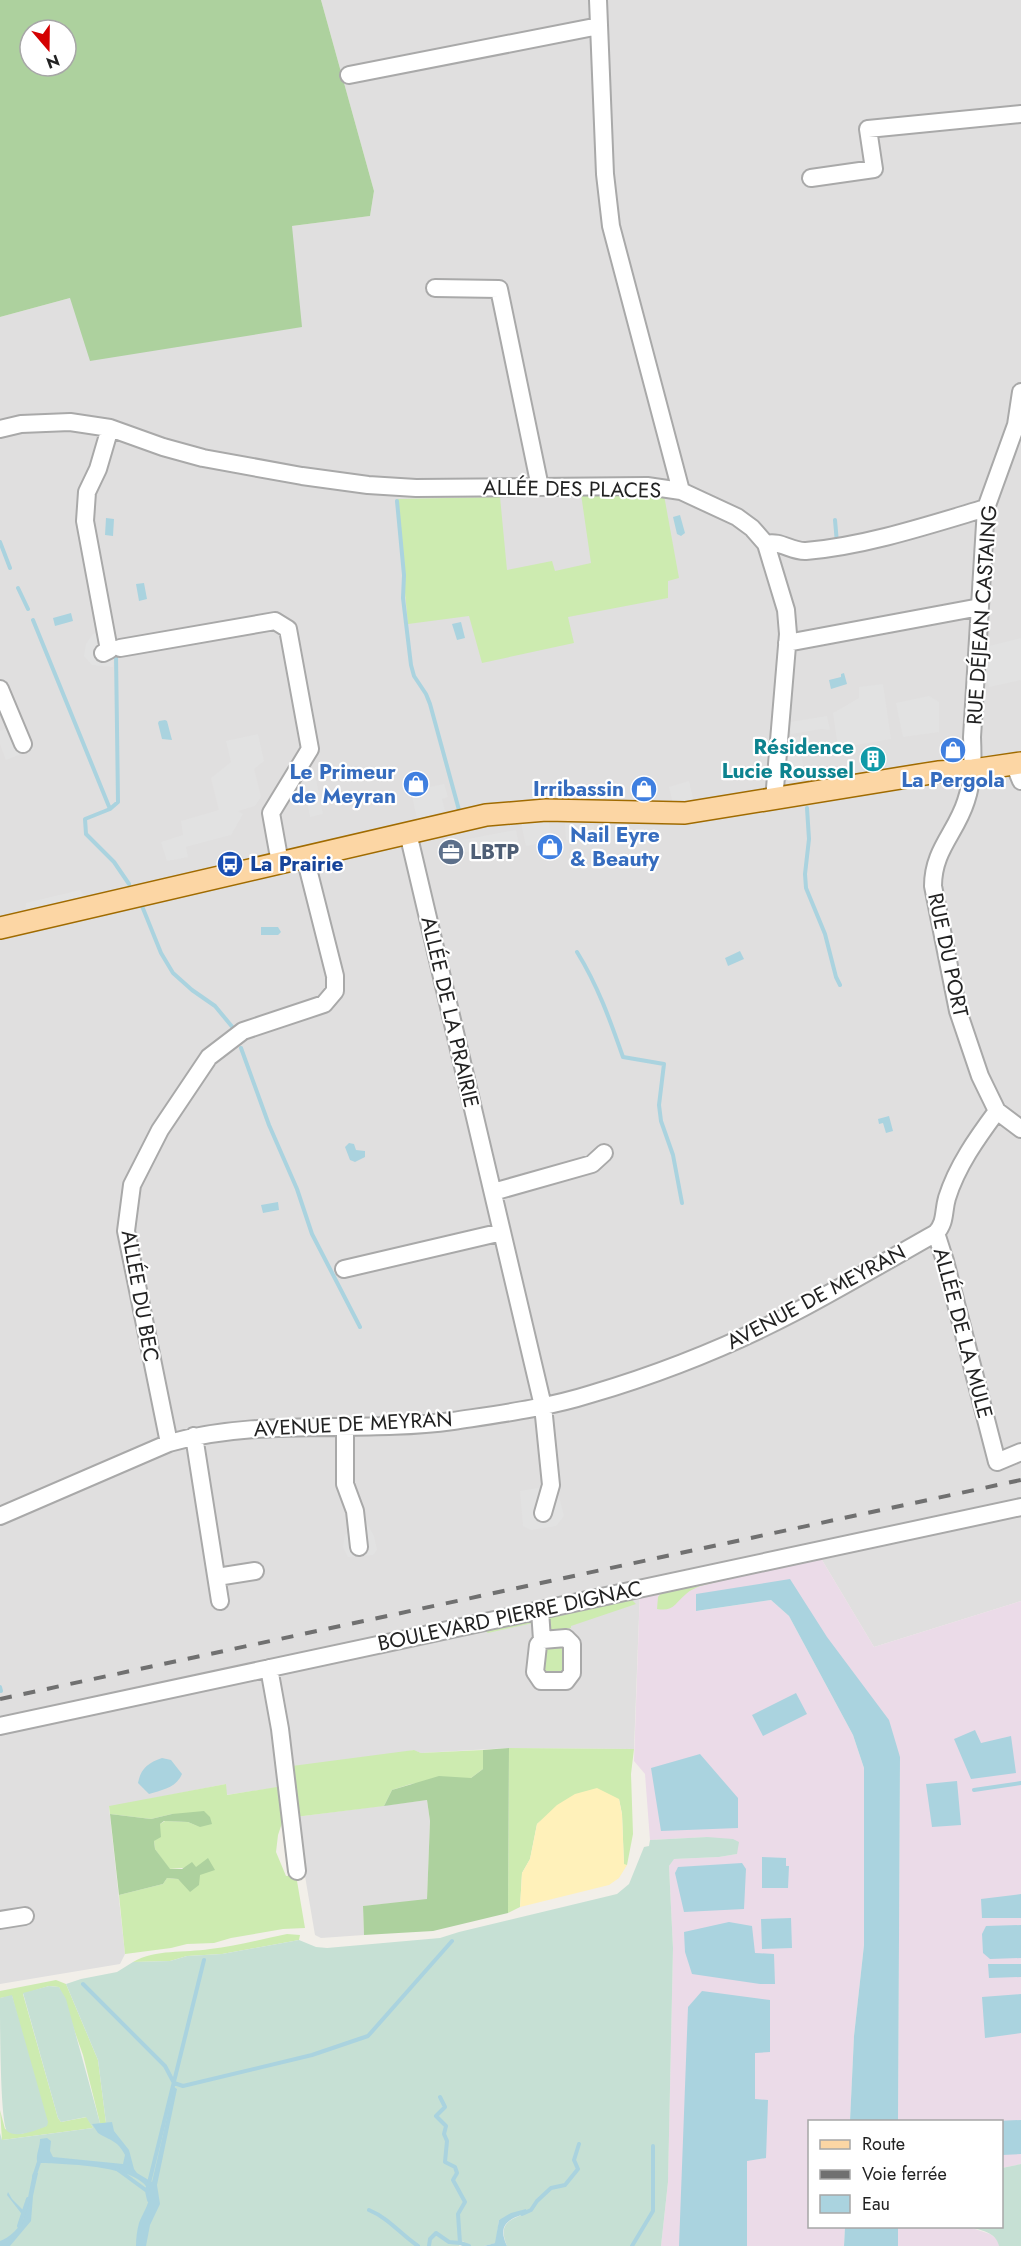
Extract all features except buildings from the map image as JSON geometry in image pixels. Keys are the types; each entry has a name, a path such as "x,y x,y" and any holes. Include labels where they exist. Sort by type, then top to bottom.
{"main road":[{"path":"0,928 470,818 521,811 685,813 938,772 1019,769"}],"street":[{"path":"598,0 605,174 611,225 681,491"},
{"path":"349,75 599,26"},
{"path":"811,178 874,169 868,129 1021,114"},
{"path":"435,288 499,289 540,487"},
{"name":"RUE DÉJEAN CASTAING","path":"974,770 972,737 986,507 1016,425 1021,392"},
{"name":"ALLÉE DES PLACES","path":"0,429 21,424 70,422 110,428 163,447 203,458 368,485 416,488 647,486 681,491 737,517 752,528 766,544 786,610 787,643 774,800"},
{"path":"103,653 109,650 85,521 87,492 98,469 110,428"},
{"path":"766,544 779,544 803,551 918,528 986,507"},
{"path":"787,643 980,607"},
{"path":"120,648 275,621 288,629 310,749 271,813 280,863"},
{"path":"0,688 23,744"},
{"name":"RUE DU PORT","path":"974,770 966,803 938,853 933,873 933,886 958,1011 980,1076 997,1111 1021,1129"},
{"name":"ALLÉE DE LA PRAIRIE","path":"408,832 543,1406 550,1485 543,1513"},
{"name":"ALLÉE DU BEC","path":"168,1443 126,1231 132,1185 160,1130 209,1057 243,1031 324,1005 335,991 335,976 305,857"},
{"name":"ALLÉE DE LA MULE","path":"997,1111 968,1150 947,1198 944,1225 936,1233 997,1462 1021,1452"},
{"path":"492,1192 592,1164 604,1153"},
{"path":"344,1269 502,1232"},
{"name":"AVENUE DE MEYRAN","path":"0,1516 168,1443 194,1436 251,1428 420,1425 543,1406 611,1388 730,1343 797,1311 936,1233"},
{"path":"345,1427 345,1484 355,1511 359,1547"},
{"path":"194,1436 220,1601"},
{"name":"BOULEVARD PIERRE DIGNAC","path":"0,1726 1021,1507"},
{"path":"217,1577 255,1571"},
{"path":"540,1610 542,1640"},
{"path":"269,1668 280,1729 297,1871"},
{"path":"0,1919 25,1916"}],"shaded area":[{"path":"321,0 1021,0 1021,1601 874,1647 816,1550 640,1590 634,1749 509,1748 421,1753 413,1750 294,1785 226,1795 226,1784 109,1807 125,1954 120,1964 0,1984 0,317 70,298 292,226 370,216 374,191"},
{"path":"106,630 114,648 113,667 92,665 84,656 86,644 93,634"},
{"path":"1021,638 1021,680 989,687 985,667 989,666 985,652 990,651 989,646"},
{"path":"883,684 891,739 838,748 833,713 859,698 859,687"},
{"path":"929,696 939,702 939,732 903,737 896,703"},
{"path":"827,716 830,730 821,729 791,734 790,722"},
{"path":"24,721 34,749 6,760 0,744 0,731"},
{"path":"258,734 264,761 254,769 261,797 255,806 238,811 243,814 231,835 186,847 188,857 167,861 161,842 183,835 181,821 219,810 211,778 231,762 226,741"},
{"path":"799,736 804,772 776,777 779,741"},
{"path":"833,772 836,790 808,794 804,776"},
{"path":"315,774 323,814 310,817 302,777"},
{"path":"689,781 696,812 675,813 669,787"},
{"path":"444,784 448,797 442,799 445,811 417,819 411,791"},
{"path":"549,822 552,841 526,846 521,823"},
{"path":"565,823 594,825 595,838 566,840"},
{"path":"516,830 519,845 458,853 457,841"},
{"path":"80,890 92,906 24,923 26,903"},
{"path":"556,1485 564,1516 556,1526 531,1530 523,1526 520,1491"},
{"path":"365,1520 374,1536 377,1550 373,1555 348,1557 343,1547 345,1535"},
{"path":"816,1550 874,1647 1021,1601 1021,2164 1003,2168 1003,2120 898,2120 900,1757 790,1580 697,1611 771,1600 789,1616 853,1735 864,1768 864,1945 854,2036 850,2120 808,2120 808,2228 845,2228 844,2246 661,2246 668,2182 673,1948 669,1866 673,1859 737,1854 707,1837 650,1840 645,1774 634,1761 640,1590"},
{"path":"427,1800 430,1821 427,1900 363,1906 364,1935 321,1938 315,1935 295,1817"},
{"path":"898,2228 972,2228 990,2234 998,2240 999,2246 898,2246"}],"green space":[{"path":"0,0 321,0 374,191 370,216 292,226 302,327 90,361 70,298 0,317"},
{"path":"648,493 664,495 679,578 668,581 668,598 568,617 574,643 482,663 469,616 408,624 396,499 500,497 507,570 552,561 555,571 591,563 581,494"},
{"path":"800,1562 700,1586 671,1608 657,1609 658,1597 666,1587"},
{"path":"630,1598 636,1604 571,1626 571,1628 551,1631 548,1616"},
{"path":"534,1617 533,1623 488,1633 482,1629"},
{"path":"566,1643 565,1670 561,1674 546,1674 542,1670 545,1646"},
{"path":"509,1748 634,1749 631,1774 633,1834 627,1865 624,1865 622,1814 619,1799 544,1818 537,1824 530,1859 522,1873 520,1907 508,1913"},
{"path":"509,1748 508,1913 433,1931 364,1935 363,1906 427,1899 430,1821 427,1800 384,1806 392,1790 439,1776 471,1778 483,1769 483,1750"},
{"path":"414,1750 421,1753 483,1750 483,1769 471,1778 411,1784 392,1790 384,1806 295,1817 292,1766"},
{"path":"226,1784 227,1795 283,1786 285,1814 278,1835 276,1852 286,1876 296,1875 305,1928 283,1929 214,1943 187,1944 125,1954 119,1895 163,1884 167,1878 178,1879 185,1885 195,1867 169,1869 155,1849 154,1841 160,1824 165,1821 188,1822 200,1827 172,1814 151,1819 110,1814 109,1806"},
{"path":"204,1811 210,1817 212,1824 200,1827 188,1822 164,1821 160,1824 161,1837 154,1841 155,1849 170,1869 182,1869 192,1862 196,1867 208,1858 215,1870 200,1875 199,1885 190,1892 178,1879 167,1878 163,1884 119,1895 110,1814 151,1819 172,1814"},
{"path":"707,1837 733,1839 739,1842 737,1854 674,1859 669,1866 673,1948 668,2182 661,2246 507,2246 504,2239 506,2224 527,2213 499,2220 496,2243 484,2246 466,2246 463,2241 459,2246 0,2246 0,2133 2,2140 93,2128 86,2117 61,2122 58,2118 23,1993 49,1986 59,1987 66,1999 100,2123 103,2124 106,2123 98,2060 66,1984 117,1972 133,1962 170,1961 187,1956 222,1954 299,1940 316,1947 327,1948 440,1938 617,1894 629,1884 644,1847 649,1846 650,1840"},
{"path":"287,1934 300,1935 299,1940 222,1954 187,1956 170,1961 133,1962 161,1953 220,1948"},
{"path":"56,1980 66,1984 98,2060 106,2123 100,2123 83,2055 59,1987 49,1986 23,1994 58,2118 61,2122 87,2117 93,2128 2,2140 0,2110 5,2129 21,2134 46,2126 12,1996 0,1998 0,1991"},
{"path":"12,1995 48,2122 47,2126 21,2134 7,2131 3,2109 0,1998"},
{"path":"1021,2164 1021,2246 999,2246 991,2235 972,2228 1003,2228 1003,2168"}],"sand":[{"path":"597,1788 619,1799 622,1814 624,1864 627,1865 619,1878 609,1885 520,1907 522,1873 530,1859 537,1824 557,1805 575,1794"}],"water":[{"path":"680,515 685,533 681,536 677,534 673,517"},
{"path":"106,518 114,519 113,536 105,535"},
{"path":"144,583 147,599 139,601 136,584"},
{"path":"71,613 73,621 55,626 53,618"},
{"path":"461,622 465,638 457,640 452,624"},
{"path":"844,673 847,684 831,689 829,680 841,677"},
{"path":"165,720 172,740 162,739 158,723"},
{"path":"261,927 278,927 281,932 278,935 261,935"},
{"path":"740,951 744,959 728,966 725,958"},
{"path":"889,1116 893,1131 886,1133 883,1123 879,1124 878,1119"},
{"path":"349,1143 354,1144 356,1150 365,1151 365,1157 355,1162 350,1160 345,1147"},
{"path":"278,1202 279,1210 263,1213 261,1205"},
{"path":"790,1579 827,1637 889,1720 900,1757 898,2120 850,2120 854,2036 864,1945 864,1768 853,1735 789,1616 771,1600 696,1611 696,1594"},
{"path":"796,1693 807,1714 763,1736 752,1715"},
{"path":"975,1730 981,1743 1011,1736 1016,1773 971,1779 954,1739"},
{"path":"700,1754 738,1798 738,1828 661,1831 651,1768"},
{"path":"162,1758 171,1760 182,1774 176,1782 164,1790 149,1794 138,1783 139,1778 146,1767"},
{"path":"957,1781 961,1825 932,1827 926,1784"},
{"path":"762,1857 786,1858 786,1866 789,1866 788,1888 762,1888"},
{"path":"742,1863 746,1869 744,1909 684,1912 675,1873 678,1867"},
{"path":"1021,1894 1021,1918 982,1918 981,1899"},
{"path":"791,1918 792,1948 762,1949 761,1919"},
{"path":"729,1922 752,1926 755,1953 774,1954 775,1984 692,1974 685,1952 684,1932"},
{"path":"1021,1925 1021,1958 990,1959 983,1953 982,1934 986,1926"},
{"path":"988,1964 1021,1964 1021,1977 989,1978"},
{"path":"702,1991 770,2000 770,2052 755,2053 755,2099 768,2100 766,2158 747,2161 747,2246 679,2246 688,2007"},
{"path":"1021,1994 1021,2033 985,2038 982,1997"},
{"path":"174,2087 177,2089 157,2185 160,2204 150,2225 146,2246 136,2246 139,2223 148,2204 149,2196 143,2183 118,2171 83,2165 41,2163 37,2161 40,2139 47,2138 51,2141 50,2151 53,2157 123,2164 125,2155 119,2146 98,2133 92,2124 112,2122 114,2131 129,2150 134,2169 152,2182"},
{"path":"1021,2120 1021,2154 1003,2155 1003,2121"},
{"path":"33,2173 38,2173 31,2221 10,2246 0,2246 0,2241 14,2232 24,2217 7,2195 8,2192 25,2212"},
{"path":"526,2209 527,2213 506,2224 503,2233 507,2246 484,2246 495,2243 499,2220 511,2213"},
{"path":"845,2228 898,2228 898,2246 844,2246"}],"waterway":[{"path":"397,501 404,575 403,598 411,665 414,676 430,704 459,810"},
{"path":"835,520 837,543"},
{"path":"0,542 10,568"},
{"path":"18,588 28,609"},
{"path":"33,620 110,809"},
{"path":"116,654 118,802 110,809 85,819 86,834 114,862 129,884"},
{"path":"807,808 809,839 805,874 806,888 825,934 840,985"},
{"path":"142,906 161,953 173,973 215,1006 234,1029"},
{"path":"577,952 597,990 623,1057 664,1064 659,1105 661,1121 673,1155 682,1203"},
{"path":"241,1048 269,1125 297,1189 312,1234 360,1327"},
{"path":"0,1687 1,1691"},
{"path":"974,1790 1021,1783"},
{"path":"83,1984 165,2066 174,2083 183,2086 312,2055 368,2036 452,1941"},
{"path":"147,2191 204,1960"},
{"path":"440,2097 445,2107 436,2116 446,2126 445,2162 455,2167 457,2173 453,2180 465,2202 458,2214 460,2243 469,2246"},
{"path":"522,2214 531,2210 551,2188 565,2185 578,2169 574,2160 579,2144"},
{"path":"632,2246 653,2211 653,2146"},
{"path":"34,2177 40,2159"},
{"path":"117,2169 147,2191 149,2200"},
{"path":"19,2226 28,2199"},
{"path":"369,2210 383,2218 418,2246"},
{"path":"429,2246 430,2239 436,2233 449,2242 460,2243"}],"railway":[{"path":"0,1699 1021,1480"}],"place":[{"name":"La Pergola","path":"953,750"},
{"name":"Résidence Lucie Roussel","path":"873,759"},
{"name":"Le Primeur de Meyran","path":"416,784"},
{"name":"Irribassin","path":"644,789"},
{"name":"Nail Eyre & Beauty","path":"550,847"},
{"name":"LBTP","path":"451,852"},
{"name":"La Prairie","path":"230,864"}]}
